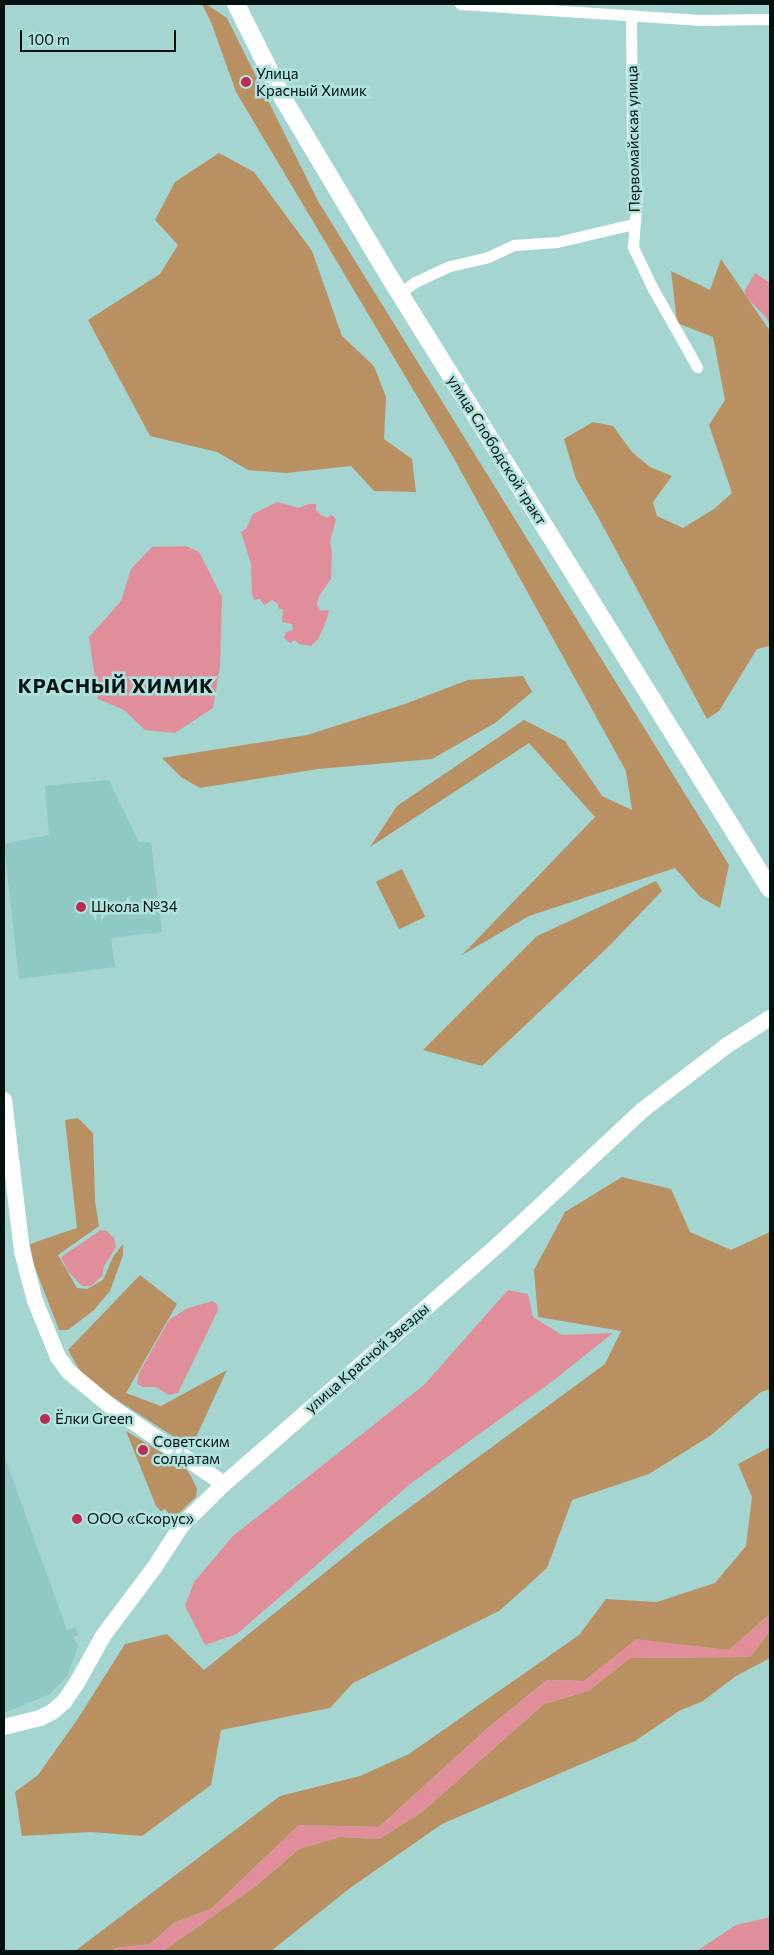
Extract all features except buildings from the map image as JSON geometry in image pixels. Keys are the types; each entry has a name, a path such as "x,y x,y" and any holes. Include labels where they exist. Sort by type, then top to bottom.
{"main road":[{"name":"улица Слободской тракт","path":"236,4 284,100 400,294 770,889"}],"street":[{"path":"460,4 700,20 770,19"},
{"name":"Первомайская улица","path":"631,16 632,141 637,195 633,238 636,255 680,340 697,367"},
{"path":"400,294 415,282 450,266 488,257 514,245 557,242 634,224"},
{"name":"улица Красной Звезды","path":"4,1727 40,1718 52,1712 64,1702 107,1630 154,1568 182,1525 224,1484 499,1244 644,1109 726,1046 770,1018"},
{"path":"4,1100 22,1250 35,1301 58,1357 69,1372 114,1408 224,1484"}],"shaded area":[{"path":"202,4 206,4 227,18 318,201 729,865 720,908 700,897 675,868 529,916 462,955 595,817 529,743 370,847 397,806 524,720 565,741 602,796 632,810 626,771 452,455 236,92 211,22"},
{"path":"219,153 254,172 312,251 342,336 374,366 386,397 384,439 412,459 416,492 374,491 351,466 286,473 248,470 217,452 150,436 88,320 160,274 178,245 155,220 175,182"},
{"path":"721,259 770,331 770,646 757,649 719,711 707,719 576,479 564,439 593,422 613,426 632,452 650,467 672,476 653,502 657,516 683,528 714,509 732,493 709,425 725,400 713,337 677,323 671,271 710,290"},
{"path":"755,273 770,283 770,325 765,316 746,297 745,290"},
{"path":"277,502 299,508 308,504 316,504 316,510 321,515 328,518 331,514 336,519 330,542 332,553 331,579 319,596 317,605 321,611 329,610 318,639 311,646 299,644 295,640 290,643 284,638 286,632 293,630 292,624 282,622 283,610 278,608 278,604 272,600 264,605 260,599 254,600 252,594 251,564 241,532 246,529 253,514"},
{"path":"186,546 199,552 222,597 220,666 213,708 175,733 145,730 124,710 98,699 89,637 121,601 131,569 152,547"},
{"path":"523,676 532,692 495,723 432,759 318,769 200,788 181,777 162,758 307,735 405,704 468,680"},
{"path":"109,780 139,842 151,842 162,932 111,938 115,967 19,979 4,844 49,835 45,786"},
{"path":"402,869 425,917 399,929 376,882"},
{"path":"656,881 662,891 608,947 482,1066 423,1050 537,936"},
{"path":"78,1118 93,1133 95,1201 99,1226 58,1255 77,1288 87,1289 103,1280 113,1257 123,1244 123,1255 110,1291 94,1310 68,1330 59,1330 34,1265 30,1244 77,1228 65,1120"},
{"path":"622,1177 671,1189 690,1232 731,1250 770,1232 770,1389 761,1392 710,1436 649,1474 572,1500 547,1568 499,1611 353,1683 330,1708 221,1730 211,1785 142,1836 91,1832 22,1836 15,1792 38,1775 77,1720 125,1644 167,1634 204,1670 364,1541 605,1364 621,1331 538,1317 534,1270 565,1212"},
{"path":"101,1230 107,1231 114,1238 116,1247 104,1266 102,1276 91,1286 82,1286 68,1271 61,1257"},
{"path":"140,1275 177,1304 126,1393 161,1406 227,1370 191,1448 85,1379 68,1350"},
{"path":"508,1290 528,1294 533,1317 562,1335 613,1333 554,1380 410,1484 237,1634 205,1645 185,1606 194,1582 233,1536 424,1385"},
{"path":"212,1301 217,1304 218,1310 178,1393 169,1395 156,1387 143,1387 137,1384 139,1373 169,1320 186,1309"},
{"path":"126,1431 185,1467 192,1478 197,1489 196,1497 173,1519 165,1509 161,1511 156,1506"},
{"path":"770,1447 770,1614 729,1650 636,1640 584,1681 547,1680 490,1726 379,1827 299,1825 211,1909 174,1923 150,1944 116,1948 112,1951 75,1951 280,1796 360,1776 409,1754 579,1635 606,1599 657,1602 715,1583 746,1546 752,1497 738,1464"},
{"path":"4,1455 67,1630 76,1627 78,1635 73,1637 78,1646 67,1676 50,1694 4,1713"},
{"path":"770,1614 770,1631 750,1657 630,1658 588,1691 544,1704 422,1812 379,1839 340,1837 299,1849 256,1886 163,1951 112,1951 116,1948 150,1944 174,1923 211,1909 299,1825 379,1827 490,1726 547,1680 584,1681 636,1639 729,1650"},
{"path":"770,1631 770,1658 736,1676 703,1701 679,1711 635,1741 442,1824 350,1888 271,1951 163,1951 256,1886 299,1849 340,1837 379,1839 422,1812 544,1704 588,1691 630,1658 750,1657"},
{"path":"770,1917 770,1951 697,1951 736,1925"}],"place":[{"name":"Улица Красный Химик","path":"246,82"},
{"name":"Школа №34","path":"81,907"},
{"name":"Ёлки Green","path":"45,1419"},
{"name":"Советским солдатам","path":"143,1450"},
{"name":"ООО «Скорус»","path":"77,1519"}],"district":[{"name":"КРАСНЫЙ ХИМИК","path":"116,685"}]}
